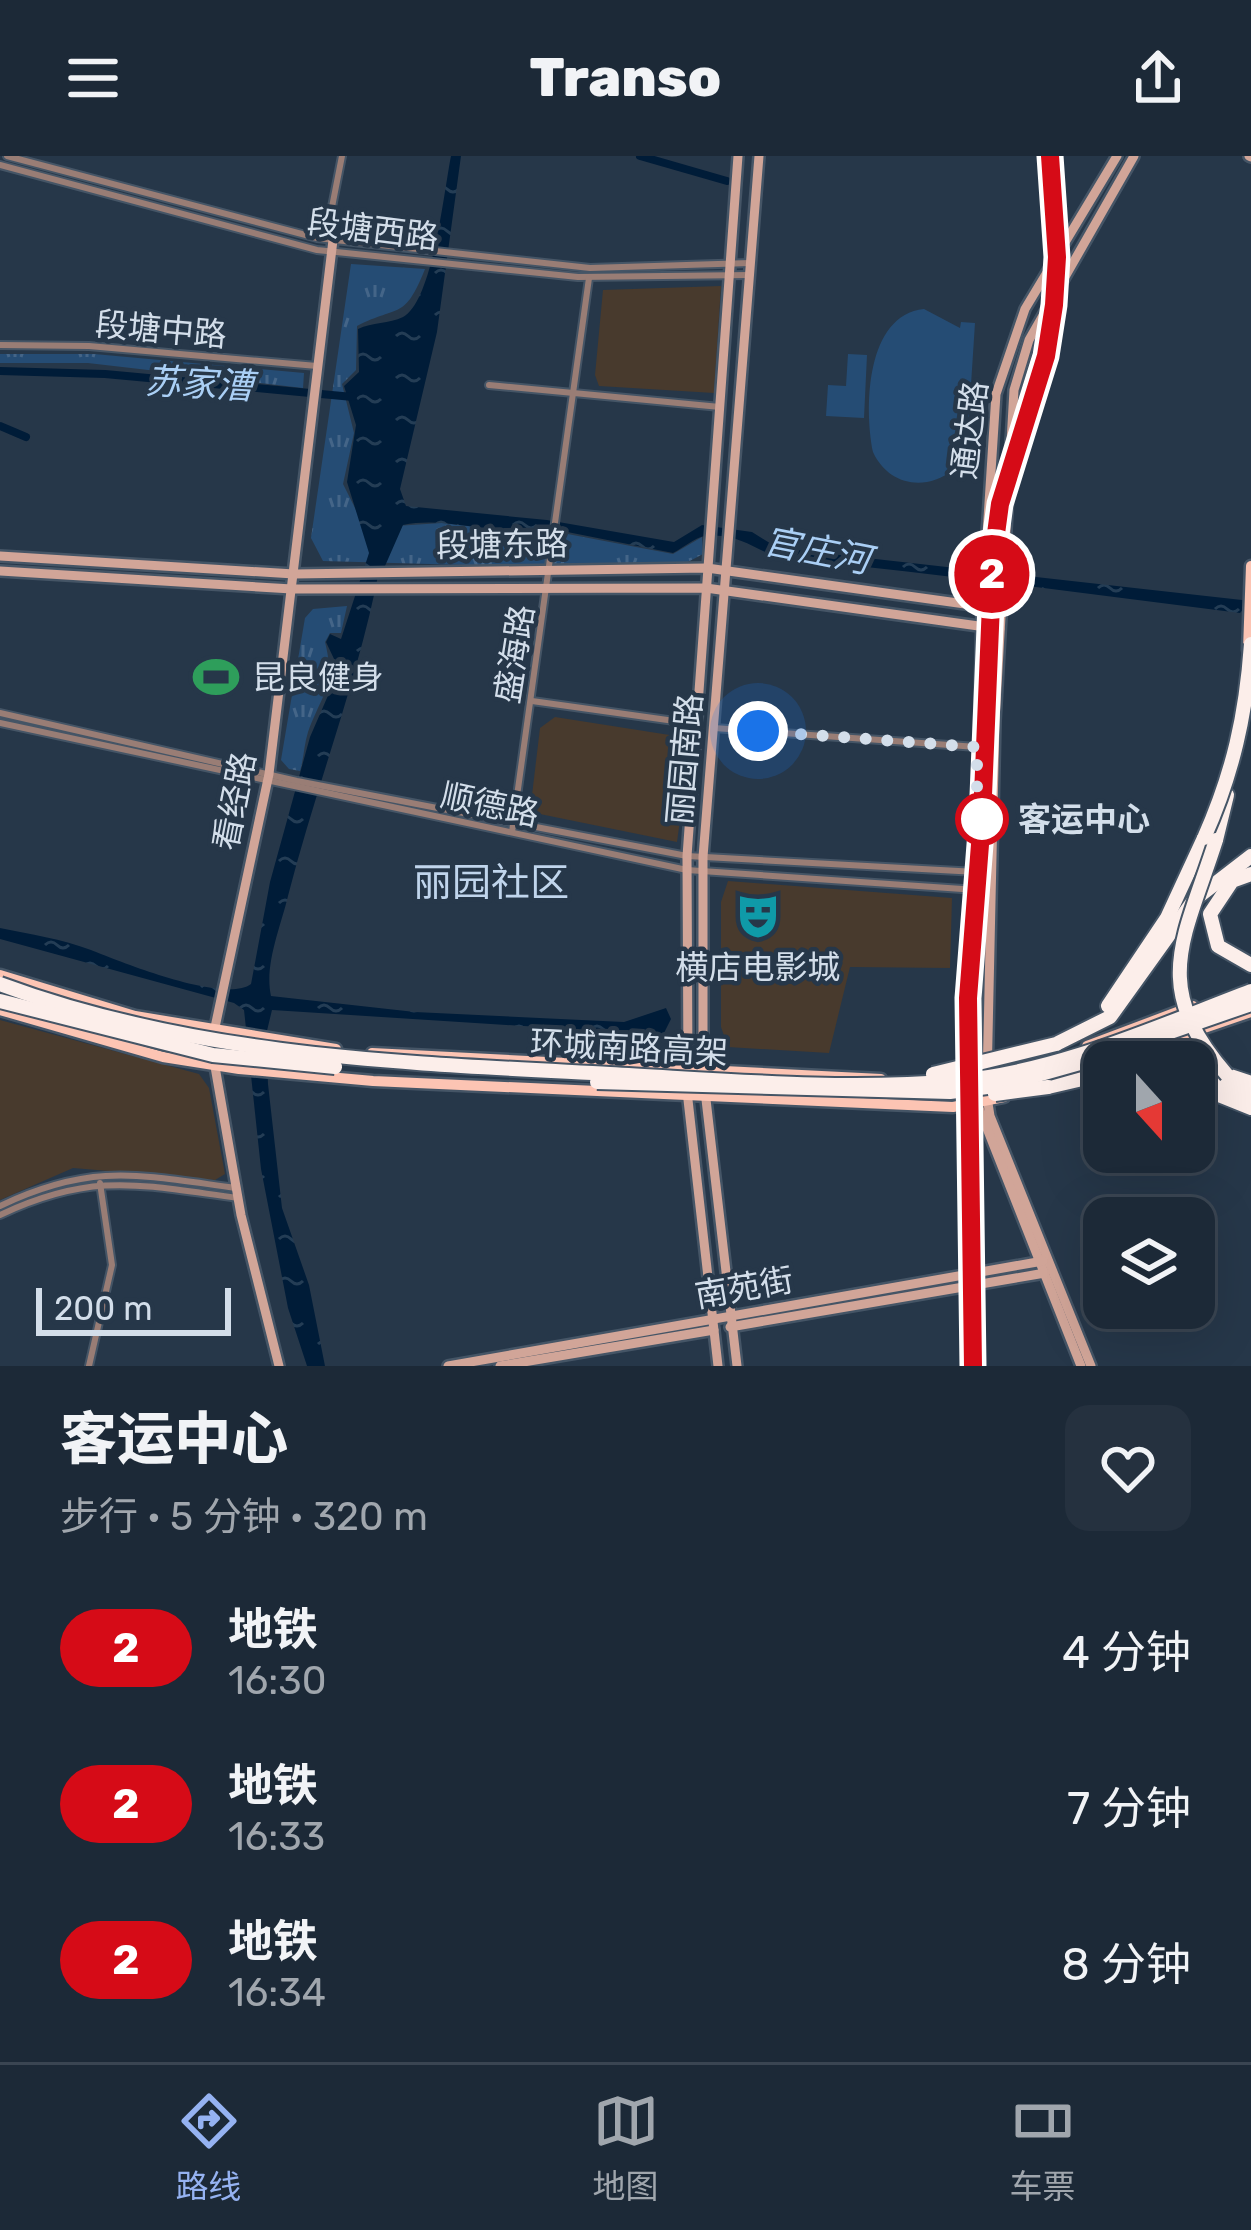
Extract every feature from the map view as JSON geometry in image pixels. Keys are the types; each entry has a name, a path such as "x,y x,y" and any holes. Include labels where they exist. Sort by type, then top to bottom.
{"highway":[{"path":"1251,644 1246,714 1179,955 1178,996 1198,1042 1227,1075 1251,1083"},
{"path":"1056,1044 1104,1012 1128,980 1167,918 1231,778"},
{"path":"884,1087 1056,1044 1110,1017 1194,900 1251,856"},
{"path":"1251,874 1232,881 1210,914 1218,946 1251,965"},
{"name":"环城南路高架","path":"0,980 182,1036 342,1059 884,1087 954,1081 1052,1062 1249,987"},
{"name":"环城南路高架","path":"0,1001 213,1055 700,1088 1002,1085 1251,1008"},
{"path":"884,1087 955,1100 1083,1078"},
{"path":"1215,1087 1251,1097"},
{"path":"1215,1091 1251,1108"}],"main road":[{"name":"丽园南路","path":"718,1366 687,1093 687,856 738,156"},
{"name":"丽园南路","path":"737,1366 703,1070 703,857 759,156"},
{"name":"通达路","path":"1082,1366 971,1074 977,747 996,394 1014,333 1117,156"},
{"name":"通达路","path":"982,1103 987,1072 1000,629 1014,390 1029,340 1133,156"},
{"name":"看经路","path":"279,1366 237,1193 214,1065 214,1031 268,778 333,246"},
{"name":"段塘东路","path":"0,556 294,574 551,571 708,562 727,571 1002,608"},
{"path":"1251,568 1247,663 1251,695"},
{"name":"段塘东路","path":"0,571 292,590 706,588 1000,629"},
{"path":"0,980 135,1016 280,1043 372,1053 922,1081 1054,1058 1249,987"},
{"path":"1161,1041 1251,1008"},
{"path":"0,1010 92,1038 214,1065 306,1074 982,1103 1083,1069"},
{"name":"通达路","path":"1046,1267 1091,1366"},
{"name":"南苑街","path":"448,1366 507,1363 1046,1267"}],"street":[{"path":"8,156 333,246 332,208 342,156"},
{"name":"段塘西路","path":"0,165 333,246 426,260 455,258"},
{"name":"段塘西路","path":"333,246 427,250 455,258 590,273 750,269"},
{"name":"盛海路","path":"512,832 590,273"},
{"name":"段塘中路","path":"0,345 89,346 317,366"},
{"path":"489,385 720,407"},
{"path":"532,701 696,724"},
{"name":"顺德路","path":"0,713 296,785 687,856 977,872"},
{"name":"顺德路","path":"0,723 268,778"},
{"path":"714,728 977,747"},
{"name":"顺德路","path":"321,789 687,871 976,890"},
{"path":"0,1206 59,1180 98,1173 237,1193"},
{"path":"89,1366 112,1265 98,1173"},
{"path":"0,1215 60,1190 100,1183 237,1193"}],"shaded area":[{"path":"721,286 714,393 599,386 595,375 603,290"},
{"path":"555,717 676,736 689,755 677,842 530,812 540,728"},
{"path":"728,881 952,898 950,968 850,967 829,1053 728,1047 721,1027 721,902"},
{"path":"0,1020 199,1074 209,1088 225,1174 215,1180 73,1168 0,1200"}],"green space":[{"path":"351,264 425,269 406,304 357,326 356,370 342,384 354,433 343,484 365,528 442,523 527,533 541,529 673,554 702,537 703,554 684,564 541,567 323,561 311,538"},
{"path":"924,309 960,328 961,322 975,323 965,477 953,476 953,470 919,483 898,478 880,463 873,452 869,412 880,345 905,315"},
{"path":"0,354 94,354 304,373 303,388 88,363 0,363"},
{"path":"848,354 867,355 864,418 826,416 828,385 846,386"},
{"path":"347,606 341,633 330,633 325,642 328,679 308,732 300,771 289,769 281,760 305,618 313,609"}],"water":[{"path":"451,156 461,156 437,332 400,489 406,506 547,520 674,542 702,525 752,532 778,548 1251,601 1240,613 791,559 719,536 701,537 673,553 542,527 509,531 439,523 403,525 385,566 380,566 361,649 299,855 274,946 271,996 415,1012 624,1022 666,1008 671,1019 663,1035 272,1010 266,1035 268,1084 282,1208 309,1285 325,1366 307,1366 288,1308 261,1169 244,1010 234,1003 0,939 0,928 69,943 197,985 238,989 251,984 270,882 310,737 333,684 335,661 326,642 330,634 341,639 369,553 347,482 356,425 344,386 359,372 358,329 403,317 422,290 436,243"}],"waterway":[{"path":"640,156 727,181"},
{"name":"苏家漕","path":"0,371 105,374 353,397"},
{"name":"苏家漕","path":"0,426 26,437"}],"metro line":[{"name":"2","path":"973,1366 968,998 991,661 993,556 1000,504 1046,356 1054,305 1057,257 1050,156"}],"place":[{"name":"昆良健身","path":"216,677"},
{"name":"客运中心","path":"982,819"},
{"name":"横店电影城","path":"758,916"}],"district":[{"name":"丽园社区","path":"491,882"}],"route":[{"path":"758,731 977,747 977,830 982,819"}],"water label":[{"name":"官庄河","path":"817,550"}]}
